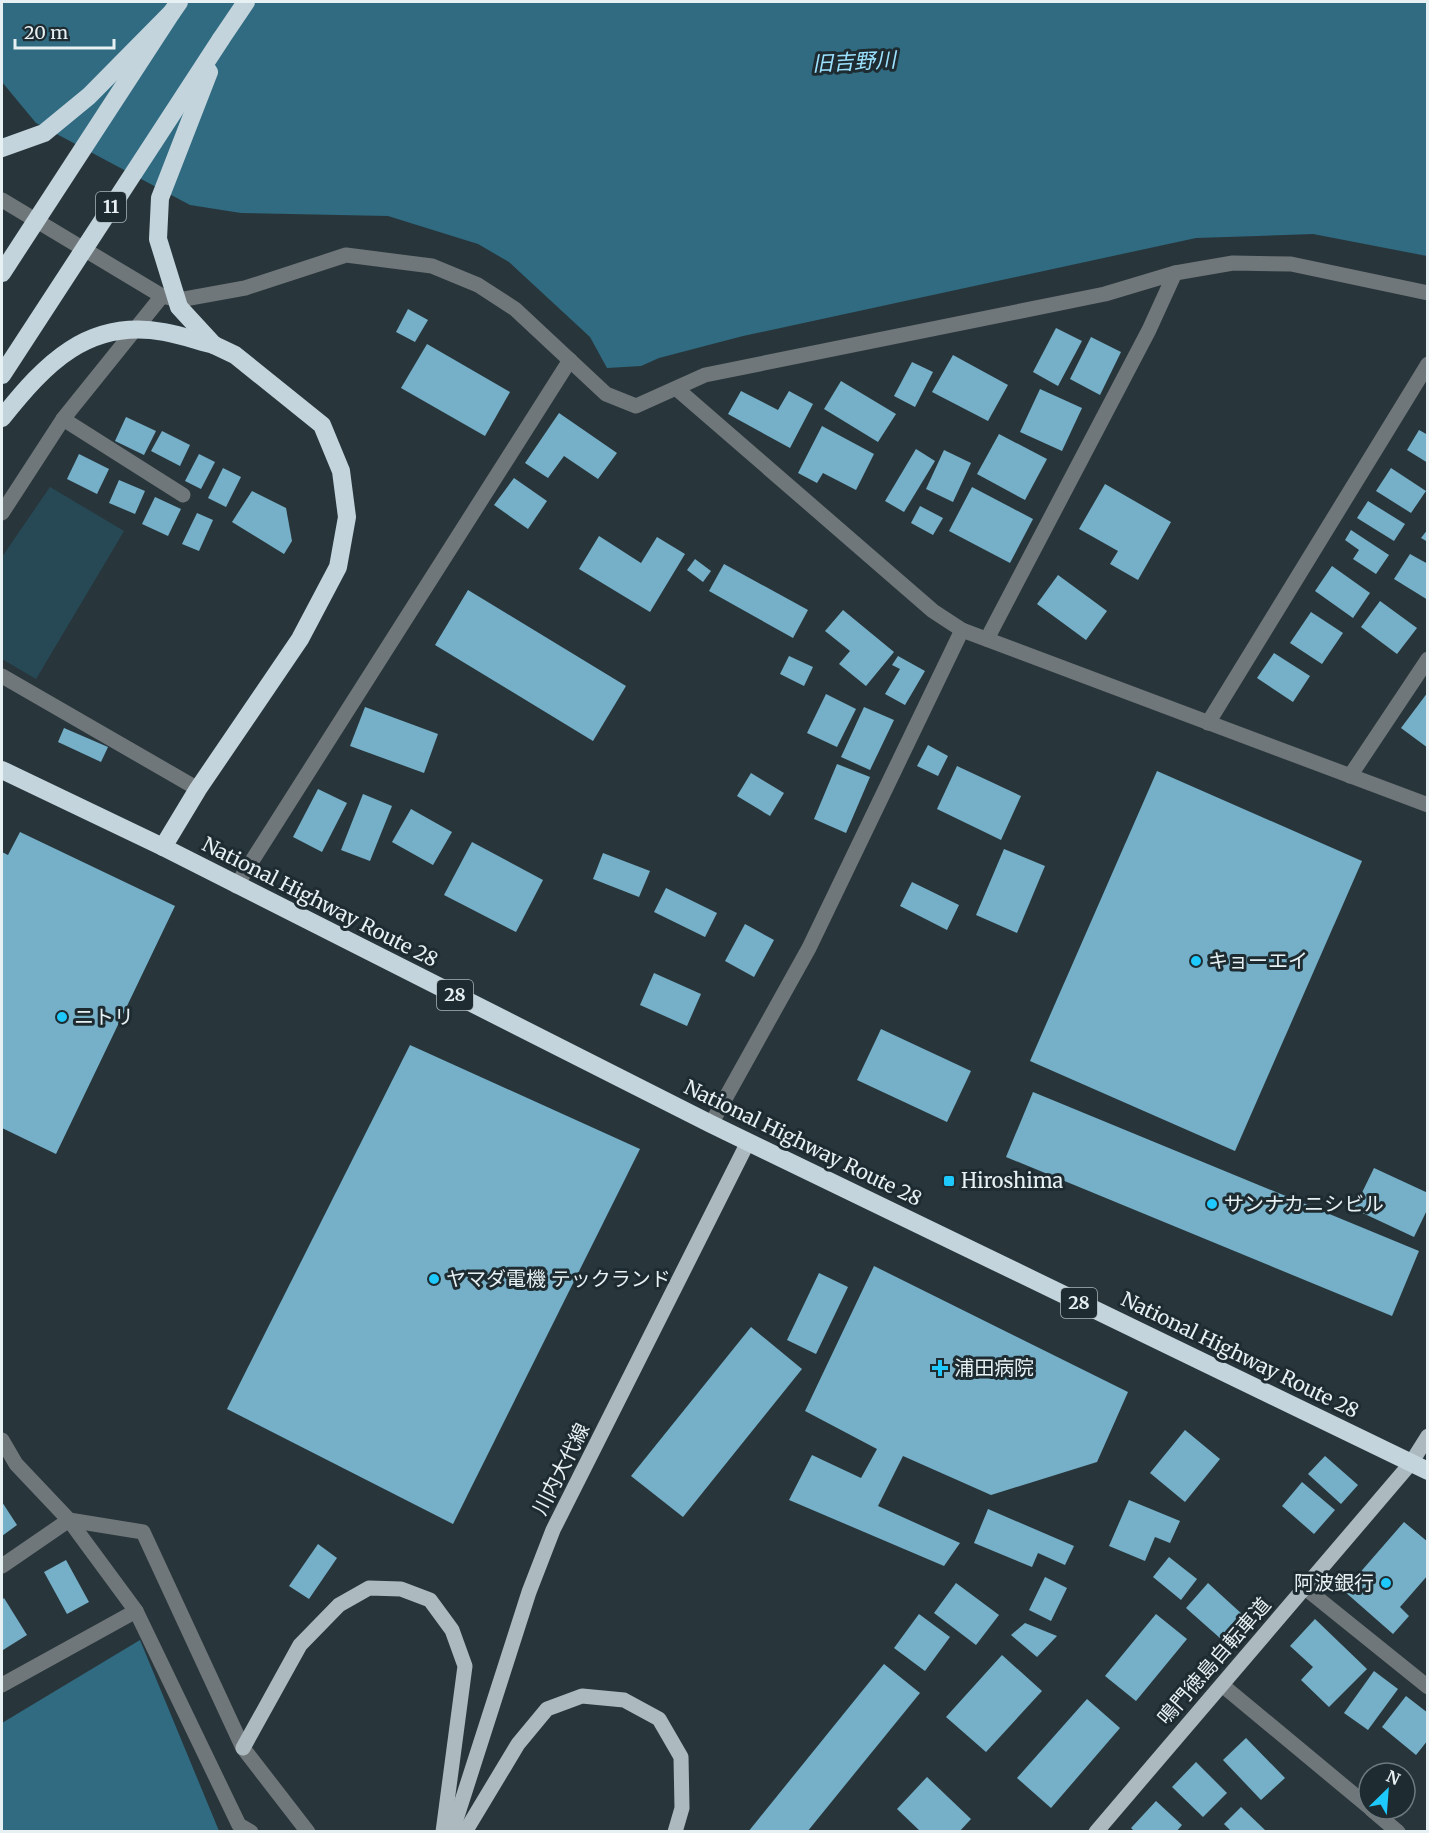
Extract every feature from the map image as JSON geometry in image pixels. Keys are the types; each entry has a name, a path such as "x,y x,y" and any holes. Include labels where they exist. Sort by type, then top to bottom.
{"highway":[{"name":"11","path":"2,375 246,2"},
{"path":"2,148 44,134 89,96 176,7"},
{"path":"2,273 176,7"},
{"path":"214,345 178,307 158,239 160,198 221,39"},
{"path":"2,418 36,376 66,351 94,338 125,330 153,331 214,345 234,355 322,425 341,471 347,517 338,567 300,639 198,789 163,846"},
{"name":"National Highway Route 28","path":"2,770 163,846 236,886 711,1124 1428,1471"}],"main road":[{"name":"川内大代線","path":"452,1832 529,1593 553,1530 748,1142"},
{"path":"1411,1463 1428,1436"},
{"name":"鳴門徳島自転車道","path":"1103,1829 1411,1463"},
{"path":"243,1748 300,1645 339,1605 369,1588 401,1589 430,1600 452,1630 465,1666 443,1832"},
{"path":"465,1832 518,1744 548,1709 582,1696 624,1700 659,1719 681,1757 682,1808 675,1832"}],"street":[{"path":"2,200 162,296 179,300 245,288 346,255 387,258 432,266 478,285 515,309 606,394 636,406 714,373 1105,294 1175,273 1233,263 1291,264 1428,293"},
{"path":"987,639 1149,330 1175,273"},
{"path":"2,513 63,419 114,359 162,296"},
{"path":"236,886 570,360"},
{"path":"1208,723 1428,364"},
{"path":"678,389 933,610 962,630 1428,805"},
{"path":"63,419 183,495"},
{"path":"711,1124 809,948 962,630"},
{"path":"1350,776 1428,659"},
{"path":"2,676 198,789"},
{"path":"2,1440 16,1464 69,1520 136,1611 239,1825 251,1832"},
{"path":"2,1566 69,1520 143,1532 243,1748 308,1832"},
{"path":"1305,1588 1428,1687"},
{"path":"2,1685 136,1611"},
{"path":"1222,1685 1357,1797"},
{"path":"1385,1821 1398,1832"}],"shaded area":[{"path":"50,487 124,531 36,679 2,659 2,557"}],"water":[{"name":"旧吉野川","path":"2,2 1427,2 1427,256 1313,234 1196,238 743,336 659,358 641,366 607,368 590,337 509,262 478,244 388,216 241,213 190,205 36,123 2,82"},
{"path":"140,1640 219,1831 2,1831 2,1723"}],"building":[{"path":"408,309 428,320 415,342 396,332"},
{"path":"1056,328 1082,341 1058,386 1033,372"},
{"path":"1091,337 1121,352 1100,395 1070,379"},
{"path":"427,344 510,392 485,436 401,388"},
{"path":"953,355 1008,385 988,421 932,392"},
{"path":"912,362 933,372 915,407 894,396"},
{"path":"841,381 896,414 878,442 824,409"},
{"path":"1040,389 1082,408 1062,451 1020,432"},
{"path":"741,391 778,410 789,391 813,404 790,448 728,414"},
{"path":"559,413 617,453 598,479 564,456 548,478 525,463"},
{"path":"126,417 156,431 144,455 115,441"},
{"path":"822,426 874,454 856,490 823,473 817,483 798,473"},
{"path":"1419,430 1428,435 1428,463 1407,450"},
{"path":"162,431 190,445 180,466 151,451"},
{"path":"999,434 1047,459 1025,500 977,474"},
{"path":"916,449 935,461 904,512 885,501"},
{"path":"944,450 971,463 953,502 926,489"},
{"path":"79,454 109,469 97,494 67,479"},
{"path":"199,454 215,462 201,489 185,481"},
{"path":"223,468 241,477 226,507 208,498"},
{"path":"1391,468 1426,491 1411,513 1376,491"},
{"path":"514,478 547,501 528,529 494,505"},
{"path":"119,480 145,491 135,514 109,503"},
{"path":"1105,484 1171,522 1138,580 1110,564 1118,551 1079,529"},
{"path":"972,487 1033,519 1010,563 949,531"},
{"path":"252,491 286,508 292,541 284,554 232,522"},
{"path":"155,497 181,509 168,536 142,524"},
{"path":"1368,501 1405,524 1394,541 1357,518"},
{"path":"920,506 943,518 933,535 911,523"},
{"path":"197,513 213,520 199,551 182,544"},
{"path":"1428,529 1428,542 1421,538"},
{"path":"1351,530 1389,555 1376,574 1353,559 1359,550 1345,540"},
{"path":"599,536 641,563 657,537 685,554 650,612 579,569"},
{"path":"1410,554 1428,564 1428,600 1394,579"},
{"path":"695,559 711,571 703,582 687,570"},
{"path":"724,564 808,610 793,638 709,591"},
{"path":"1332,566 1370,593 1353,618 1315,591"},
{"path":"1058,575 1107,611 1086,640 1037,604"},
{"path":"468,590 626,686 593,741 435,645"},
{"path":"1380,601 1417,628 1397,654 1361,627"},
{"path":"843,610 894,652 866,686 839,664 850,651 825,631"},
{"path":"1311,612 1343,633 1322,664 1290,643"},
{"path":"1274,653 1310,676 1293,702 1257,678"},
{"path":"789,656 813,667 804,686 780,674"},
{"path":"898,656 925,671 905,705 885,694 900,669 892,665"},
{"path":"1428,692 1428,748 1401,728"},
{"path":"826,694 856,709 837,747 807,733"},
{"path":"365,707 438,734 424,773 350,746"},
{"path":"864,707 894,720 870,770 841,757"},
{"path":"64,728 108,747 101,762 58,742"},
{"path":"928,745 948,756 938,776 917,766"},
{"path":"837,764 870,777 846,833 814,819"},
{"path":"957,766 1021,796 1001,840 937,809"},
{"name":"キョーエイ","path":"1157,771 1362,861 1235,1151 1030,1061"},
{"path":"751,773 784,793 770,816 737,796"},
{"path":"318,789 347,803 322,852 293,837"},
{"path":"363,794 392,806 370,861 341,850"},
{"path":"411,809 452,832 433,865 392,842"},
{"name":"ニトリ","path":"20,832 175,906 56,1154 2,1128 2,852 8,855"},
{"path":"472,842 543,880 516,932 444,895"},
{"path":"1004,849 1045,866 1017,933 976,915"},
{"path":"603,853 650,871 639,897 593,879"},
{"path":"912,882 959,905 947,930 900,906"},
{"path":"666,888 717,913 705,937 654,912"},
{"path":"745,924 774,940 754,977 725,961"},
{"path":"654,973 701,994 687,1026 640,1005"},
{"path":"881,1029 971,1071 947,1122 857,1080"},
{"name":"ヤマダ電機 テックランド","path":"410,1045 640,1149 453,1524 227,1409"},
{"name":"サンナカニシビル","path":"1033,1092 1419,1251 1392,1316 1006,1157"},
{"path":"1374,1168 1428,1193 1428,1208 1414,1237 1354,1209"},
{"path":"874,1266 1128,1392 1097,1462 991,1495 903,1456 878,1506 960,1543 944,1566 789,1500 812,1455 861,1478 877,1449 805,1411"},
{"path":"819,1273 848,1287 816,1354 787,1340"},
{"path":"751,1327 802,1369 683,1517 631,1476"},
{"path":"1185,1430 1220,1459 1185,1502 1150,1473"},
{"path":"1325,1456 1358,1485 1341,1504 1308,1474"},
{"path":"1302,1482 1335,1510 1314,1534 1282,1506"},
{"path":"1129,1500 1180,1521 1170,1543 1155,1537 1145,1561 1109,1546"},
{"path":"2,1502 17,1525 2,1536"},
{"path":"988,1509 1074,1546 1065,1565 1038,1553 1032,1567 974,1543"},
{"name":"阿波銀行","path":"1404,1522 1428,1542 1428,1575 1400,1607 1409,1616 1393,1634 1344,1591"},
{"path":"318,1544 337,1558 309,1599 289,1586"},
{"path":"1169,1557 1197,1579 1181,1600 1153,1577"},
{"path":"66,1560 89,1602 67,1614 44,1572"},
{"path":"1045,1577 1067,1588 1051,1621 1029,1610"},
{"path":"956,1583 999,1615 976,1645 934,1613"},
{"path":"1208,1583 1243,1615 1221,1639 1186,1608"},
{"path":"4,1598 27,1635 3,1650 2,1600"},
{"path":"919,1614 950,1637 925,1671 894,1648"},
{"path":"1156,1614 1187,1639 1136,1701 1105,1676"},
{"path":"1315,1619 1367,1669 1329,1707 1301,1680 1313,1667 1290,1646"},
{"path":"1025,1623 1057,1636 1037,1657 1011,1635"},
{"path":"1002,1655 1042,1691 986,1752 946,1717"},
{"path":"884,1664 920,1693 807,1832 748,1832"},
{"path":"1374,1671 1398,1689 1368,1730 1344,1713"},
{"path":"1406,1696 1428,1713 1428,1740 1416,1755 1382,1727"},
{"path":"1087,1699 1120,1728 1051,1808 1017,1778"},
{"path":"1246,1738 1285,1778 1261,1800 1223,1760"},
{"path":"1196,1762 1227,1793 1203,1817 1172,1787"},
{"path":"927,1777 971,1819 959,1832 921,1832 897,1809"},
{"path":"1156,1801 1182,1825 1176,1832 1135,1832 1131,1828"},
{"path":"1241,1807 1265,1830 1264,1832 1232,1832 1224,1824"}],"place":[{"name":"キョーエイ","path":"1196,961"},
{"name":"ニトリ","path":"62,1017"},
{"name":"Hiroshima","path":"949,1181"},
{"name":"サンナカニシビル","path":"1212,1204"},
{"name":"ヤマダ電機 テックランド","path":"434,1279"},
{"name":"浦田病院","path":"940,1368"},
{"name":"阿波銀行","path":"1386,1583"}]}
